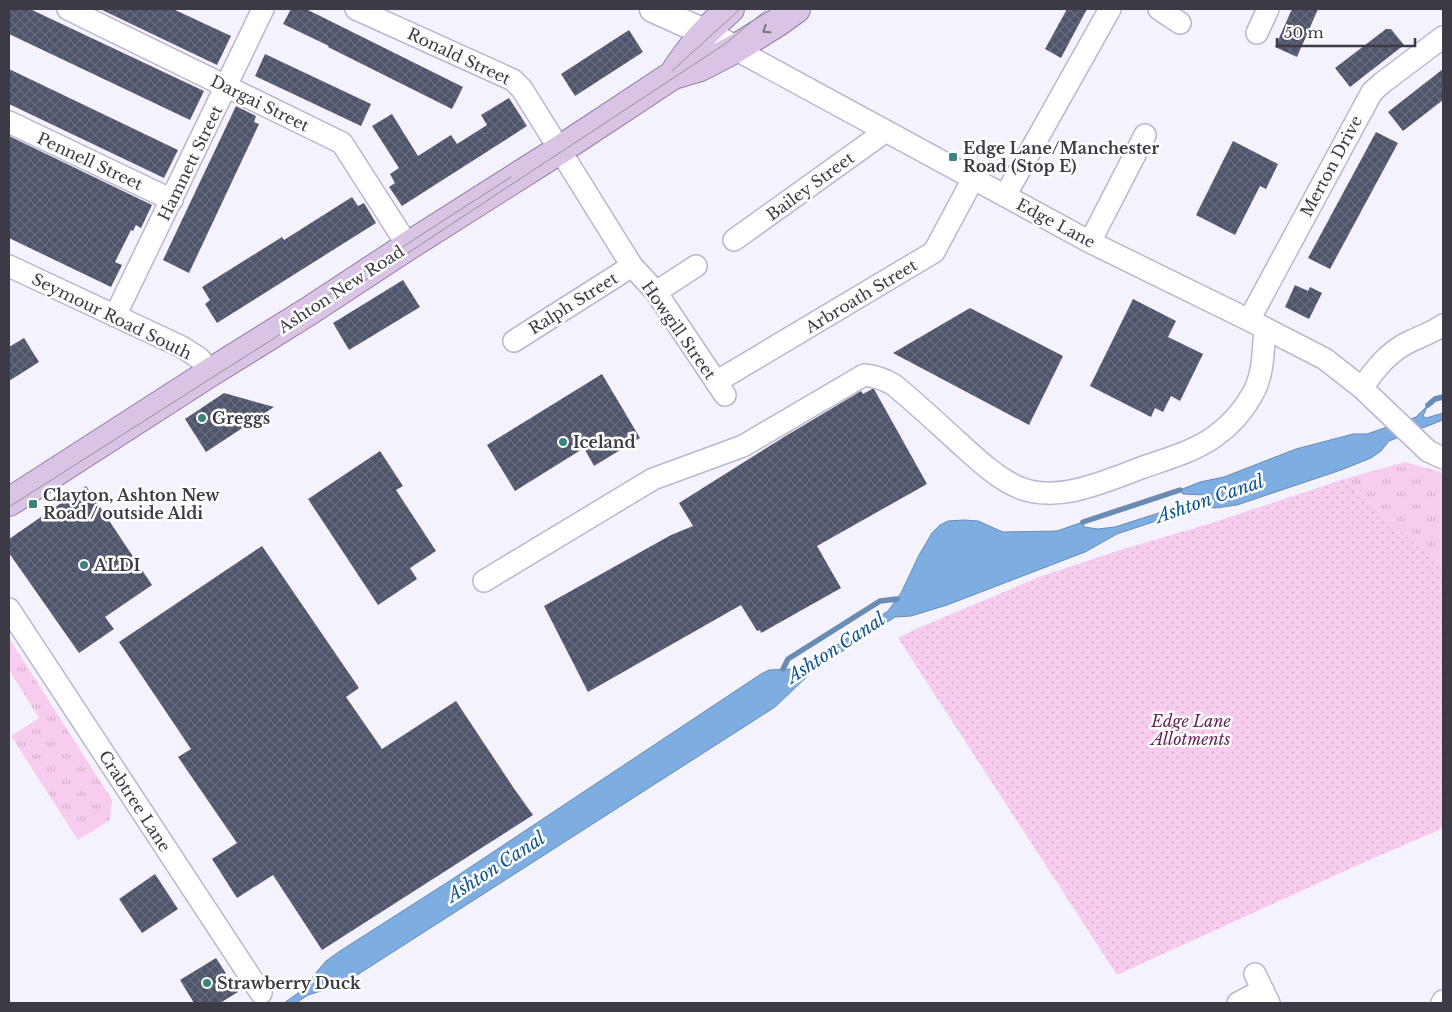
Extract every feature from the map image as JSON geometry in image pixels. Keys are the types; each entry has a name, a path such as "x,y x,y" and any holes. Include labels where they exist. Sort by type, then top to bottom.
{"main road":[{"path":"673,75 688,51 704,32 730,9"},
{"path":"673,75 700,67 735,49 796,9"},
{"name":"Ashton New Road","path":"9,502 561,149 673,75"}],"street":[{"name":"Dargai Street","path":"68,9 342,143 408,246"},
{"name":"Hamnett Street","path":"115,316 264,9"},
{"name":"Ronald Street","path":"356,9 513,80 522,89 561,149 632,266"},
{"name":"Edge Lane","path":"653,9 704,32 1090,242 1325,359 1362,388 1388,414 1435,454"},
{"path":"1005,196 1110,9"},
{"path":"1159,9 1180,23"},
{"path":"1257,33 1268,9"},
{"name":"Merton Drive","path":"1257,324 1372,92 1443,37"},
{"name":"Pennell Street","path":"9,122 172,200"},
{"name":"Bailey Street","path":"734,240 886,131"},
{"path":"1090,242 1145,136"},
{"name":"Arbroath Street","path":"720,388 934,252 973,179"},
{"name":"Seymour Road South","path":"9,266 182,347 199,358 211,372"},
{"name":"Howgill Street","path":"632,266 656,292 720,388"},
{"name":"Ralph Street","path":"514,341 632,266"},
{"path":"656,292 696,266"},
{"path":"484,581 653,479 743,446 864,375 880,377 894,385 981,463 1020,488 1032,491 1062,492 1076,490 1107,480 1200,446 1227,427 1252,395 1258,383 1260,371 1257,324"},
{"path":"1362,388 1374,371 1390,354 1443,325"},
{"name":"Crabtree Lane","path":"9,609 262,993"},
{"path":"1238,1003 1263,989"}],"green space":[{"path":"1405,462 1443,473 1443,569 1344,479"},
{"name":"Edge Lane Allotments","path":"1344,479 1443,569 1443,828 1117,975 898,638 1039,577 1120,550 1212,523"},
{"path":"9,638 112,800 110,820 78,840 11,736 39,718 9,670"}],"water":[{"name":"Ashton Canal","path":"1428,405 1423,416 1426,418 1443,413 1443,420 1389,441 1381,451 1371,458 1341,470 1237,505 1215,508 1204,505 1117,534 1085,552 947,605 911,616 895,617 815,669 775,707 343,984 308,995 296,1003 284,1003 304,989 326,961 340,951 451,880 761,674 769,670 790,669 808,664 888,611 901,593 932,533 940,525 948,521 978,521 1003,532 1057,531 1083,522 1084,527 1098,529 1115,527 1202,499 1205,495 1183,494 1180,490 1200,482 1224,477 1296,449 1353,434 1367,434 1416,417"}],"building":[{"path":"9,9 30,9 204,91 190,120 9,34"},
{"path":"100,9 173,9 231,36 217,65"},
{"path":"291,9 306,9 463,87 452,109 283,24"},
{"path":"1067,9 1087,9 1061,58 1045,49"},
{"path":"1292,9 1318,9 1297,57 1275,47"},
{"path":"1386,29 1391,29 1404,45 1350,87 1335,68"},
{"path":"629,30 643,52 575,96 561,74"},
{"path":"265,54 371,104 361,126 255,76"},
{"path":"9,69 178,150 164,178 9,104"},
{"path":"1443,69 1443,100 1403,131 1388,112"},
{"path":"509,98 527,126 402,206 389,187 395,183 390,174 399,168 372,126 392,114 418,156 451,135 457,144 487,125 481,115"},
{"path":"236,106 256,116 254,122 259,124 189,273 163,260"},
{"path":"1376,132 1398,143 1330,269 1308,258"},
{"path":"9,136 152,205 141,228 136,225 133,231 131,230 115,262 122,265 111,287 9,238"},
{"path":"1233,141 1278,164 1266,189 1260,186 1235,235 1196,215"},
{"path":"352,197 358,206 364,203 376,223 217,323 205,304 210,300 202,287 282,237 284,240"},
{"path":"403,280 420,307 349,350 333,323"},
{"path":"1295,285 1308,291 1310,287 1322,293 1309,319 1285,307"},
{"path":"1133,299 1176,321 1168,337 1203,354 1180,401 1171,396 1163,412 1155,408 1151,417 1090,386"},
{"path":"970,308 1063,356 1029,425 893,353"},
{"path":"24,338 39,362 9,381 9,347"},
{"path":"602,374 640,438 594,466 584,448 515,491 487,445"},
{"path":"874,389 927,484 817,546 841,588 761,633 760,630 757,631 741,605 588,692 544,606 671,535 693,526 679,503 861,391 863,394"},
{"path":"224,393 274,407 206,452 185,419"},
{"path":"380,451 403,486 396,490 436,551 410,568 417,579 378,605 308,499"},
{"path":"86,486 152,585 105,617 114,629 79,653 9,553 9,539"},
{"path":"262,546 359,688 346,697 382,749 456,701 533,815 322,950 273,875 237,898 212,859 237,843 178,757 191,749 119,642"},
{"path":"155,874 178,909 142,933 119,899"},
{"name":"Strawberry Duck","path":"216,958 238,992 220,1003 194,1003 180,980"}],"waterway":[{"path":"1428,405 1435,399 1443,397"},
{"name":"Ashton Canal","path":"1083,522 1180,490"},
{"name":"Ashton Canal","path":"783,669 788,659 880,601 897,599"}],"tram line":[{"path":"672,71 740,9"},
{"path":"9,507 411,251 725,44 767,9"},
{"path":"297,315 511,177"}],"place":[{"name":"Edge Lane/Manchester Road (Stop E)","path":"953,157"},
{"name":"Greggs","path":"202,418"},
{"name":"Iceland","path":"563,442"},
{"name":"Clayton, Ashton New Road / outside Aldi","path":"33,504"},
{"name":"ALDI","path":"84,565"},
{"name":"Strawberry Duck","path":"207,983"}]}
